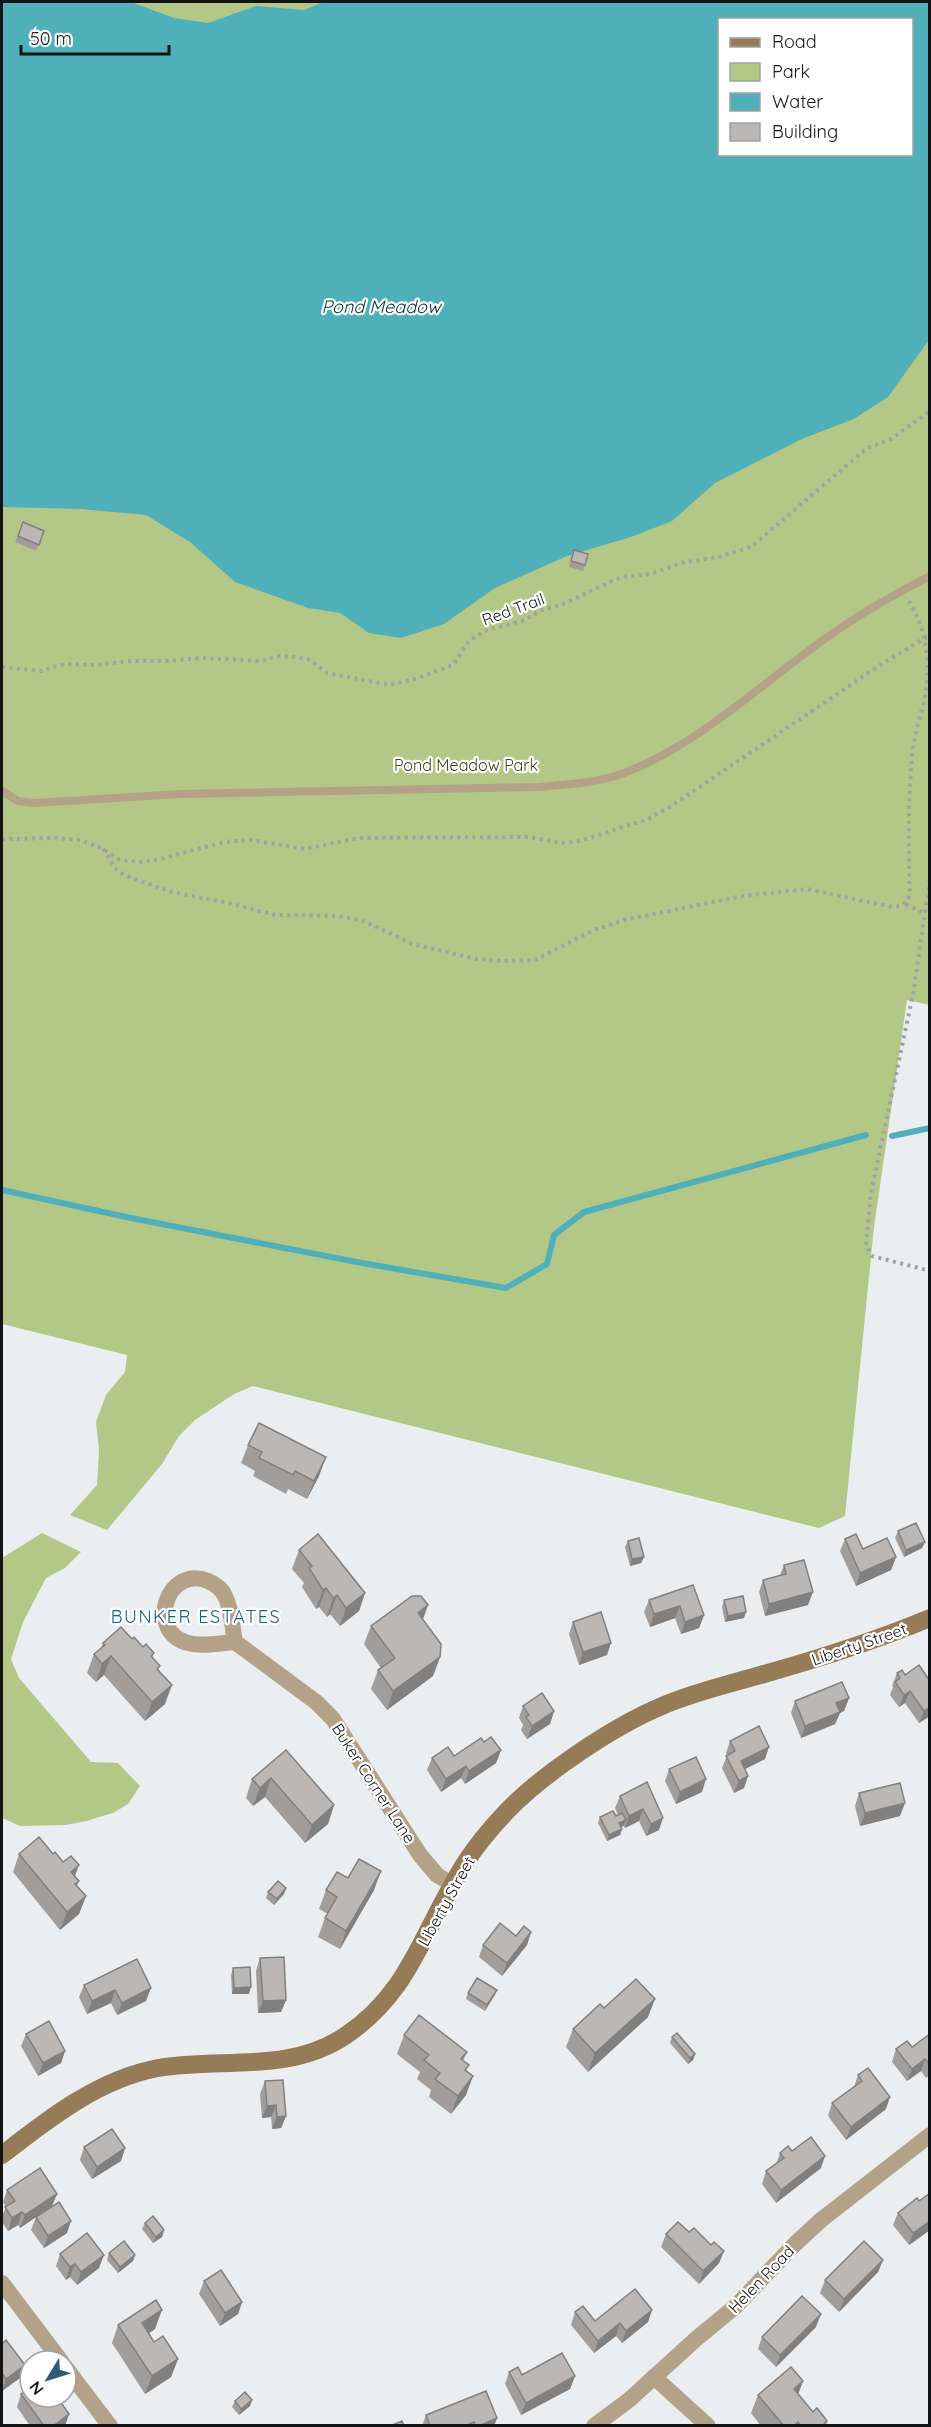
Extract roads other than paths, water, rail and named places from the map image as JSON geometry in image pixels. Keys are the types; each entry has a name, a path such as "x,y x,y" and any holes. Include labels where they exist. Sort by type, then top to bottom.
{"main road":[{"name":"Liberty Street","path":"2,2155 64,2109 126,2077 174,2066 276,2061 314,2052 345,2036 378,2010 395,1990 412,1964 452,1884 488,1832 520,1798 565,1764 646,1713 676,1700 868,1643 930,1618"}],"street":[{"path":"193,1579 206,1580 216,1586 228,1602 235,1641 191,1644 173,1635 167,1626 164,1603 173,1588 193,1579"},
{"name":"Buker Corner Lane","path":"235,1641 316,1702 333,1719 420,1855 431,1869 452,1884"},
{"name":"Helen Road","path":"594,2426 629,2400 736,2306 814,2226 930,2135"},
{"path":"2,2283 52,2349"},
{"path":"654,2377 708,2426"},
{"path":"78,2384 110,2426"}],"lane":[{"path":"2,791 18,801 34,803 180,794 539,787 591,782 624,773 669,751 732,710 839,629 902,590 930,576"}],"water":[{"name":"Pond Meadow","path":"2,2 131,2 174,18 208,23 256,6 304,10 323,2 929,2 929,340 888,397 854,419 804,438 715,483 672,521 631,537 567,556 495,588 444,624 401,638 369,633 340,613 308,608 235,582 190,542 146,515 80,509 2,507"}],"waterway":[{"path":"892,1136 930,1128"},
{"path":"2,1190 131,1218 362,1263 506,1288 547,1264 554,1235 584,1212 866,1135"}],"district":[{"name":"BUNKER ESTATES","path":"196,1616"}],"park label":[{"name":"Pond Meadow Park","path":"466,765"}]}
